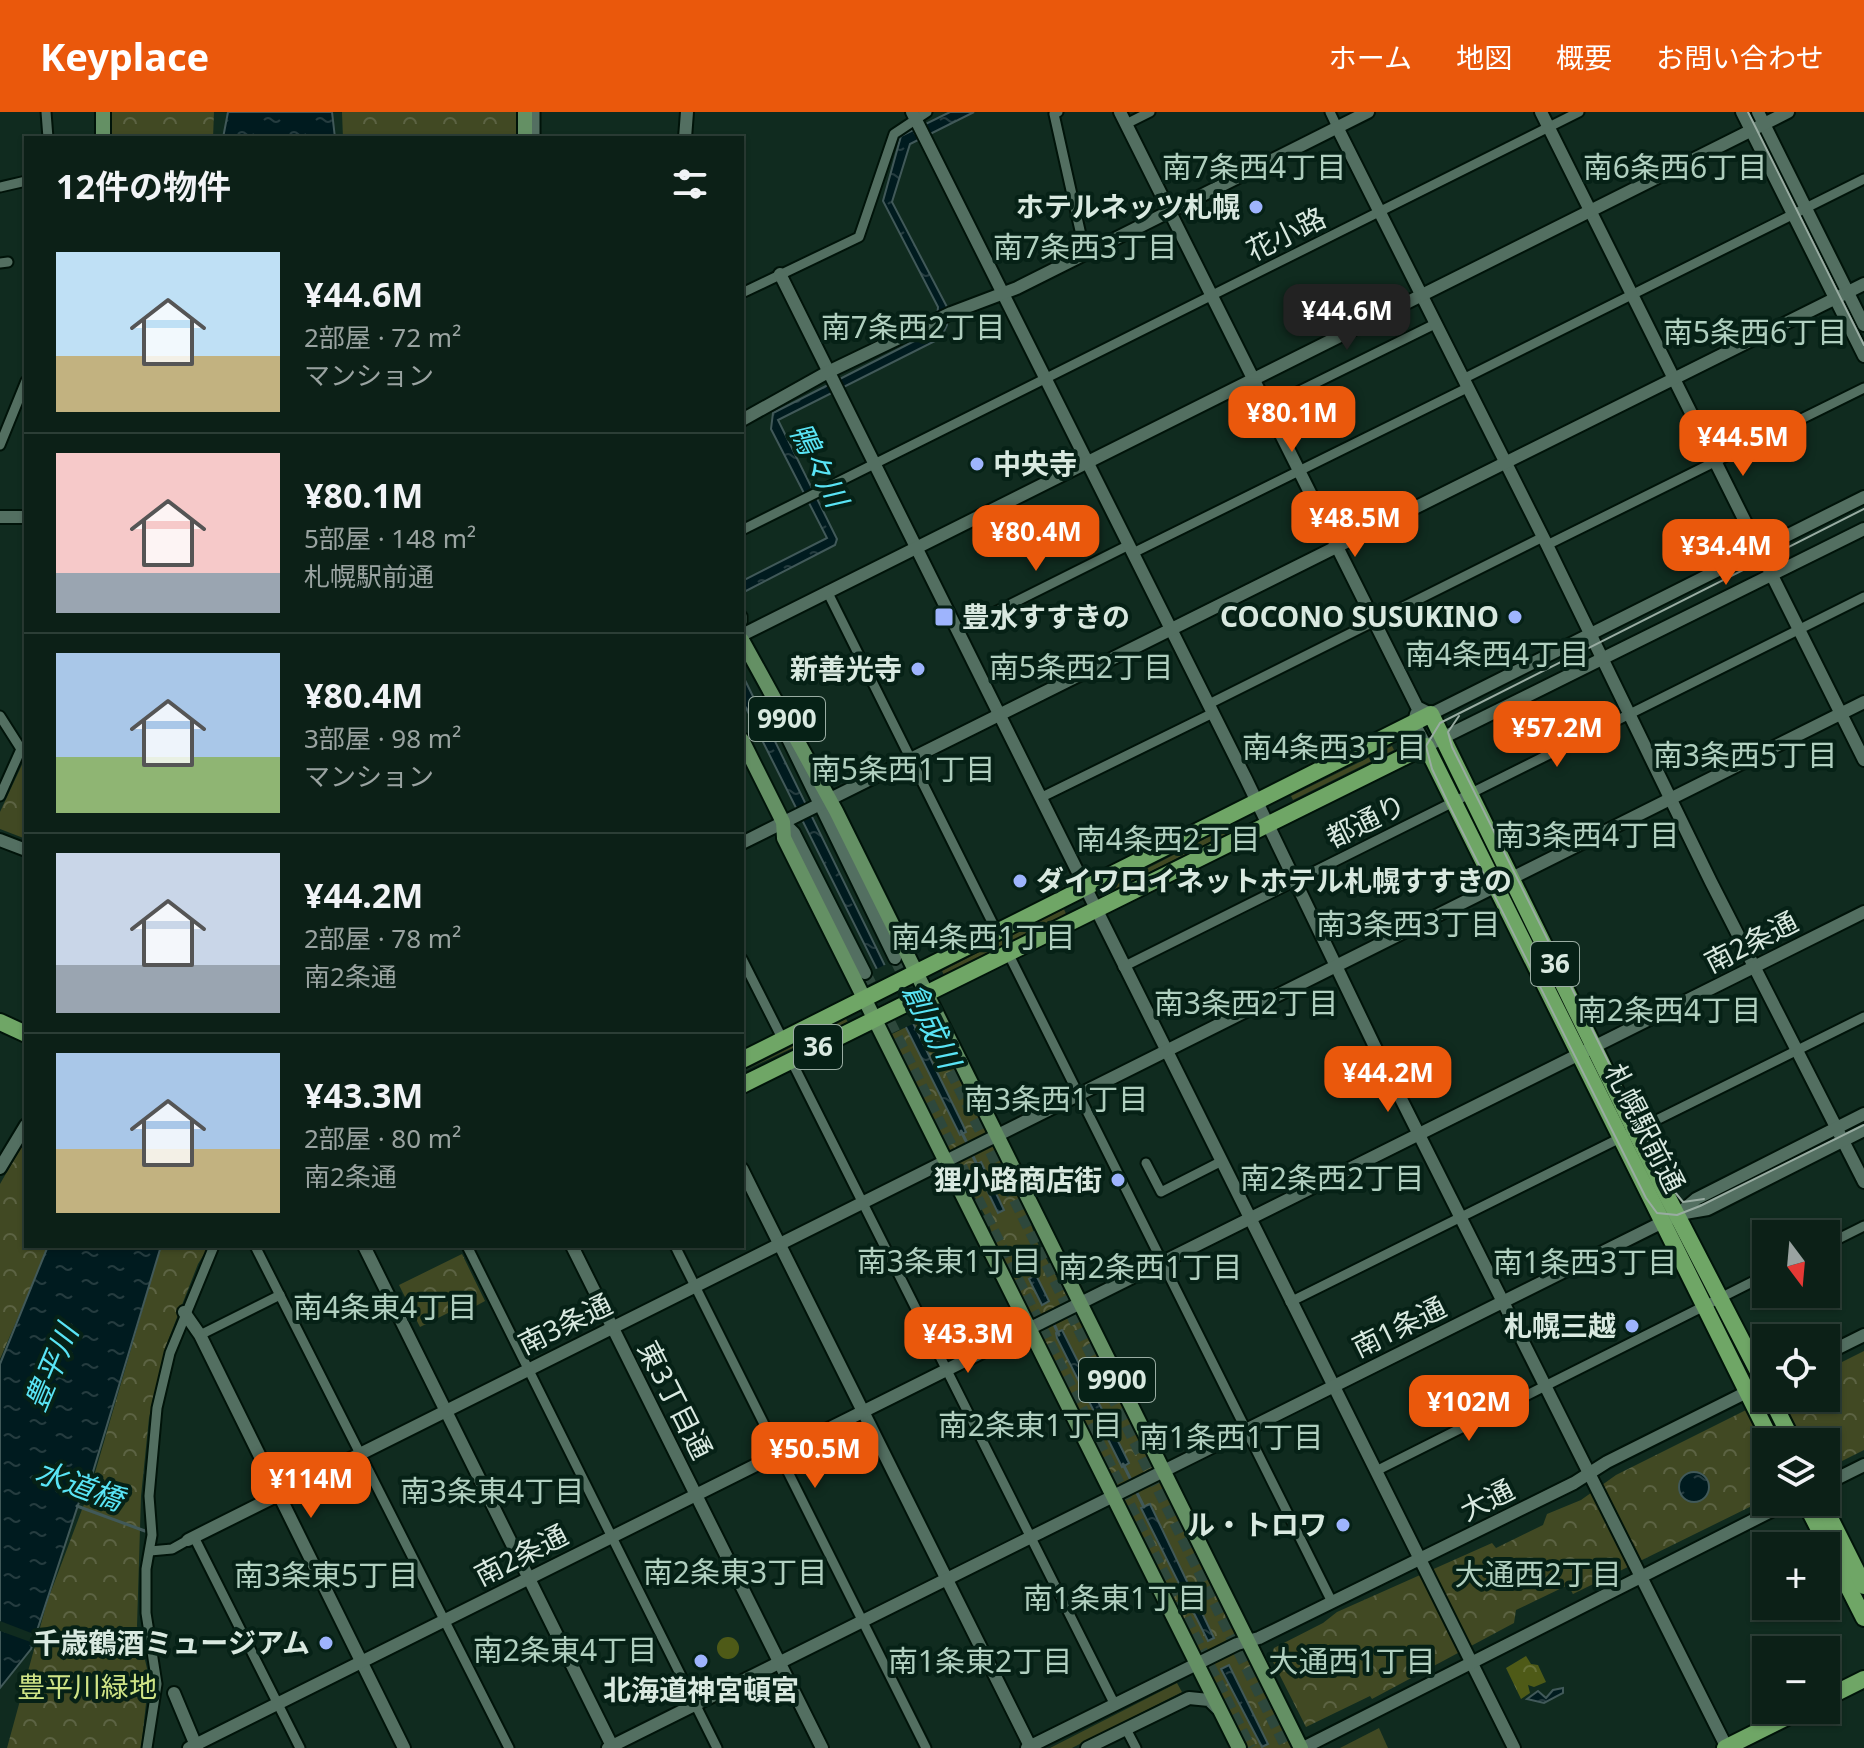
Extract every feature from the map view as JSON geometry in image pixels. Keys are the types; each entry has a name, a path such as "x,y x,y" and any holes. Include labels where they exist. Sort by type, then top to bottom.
{"highway":[{"name":"札幌駅前通","path":"1421,715 1443,738 1513,878 1587,1050 1670,1218 1705,1306 1765,1428"},
{"name":"36","path":"744,1059 1256,802 1421,715"},
{"name":"札幌駅前通","path":"1426,746 1496,887 1587,1050"},
{"name":"36","path":"744,1084 1426,746"},
{"path":"0,1022 24,1033"},
{"name":"札幌駅前通","path":"1670,1218 1721,1298 1752,1359"},
{"path":"1812,1516 1864,1618"},
{"path":"1829,1516 1864,1586"},
{"path":"1840,1691 1864,1679"},
{"path":"1726,1748 1773,1724"}],"main road":[{"path":"103,112 103,136"},
{"path":"525,112 525,136"},
{"name":"9900","path":"744,642 764,685 796,734 807,810 784,838 1114,1496 1212,1657 1220,1710 1239,1748"},
{"name":"9900","path":"744,742 807,810 916,973 1302,1748"}],"street":[{"path":"46,112 48,136"},
{"path":"535,112 535,136"},
{"path":"685,136 687,112"},
{"path":"1058,112 1054,114 1057,139 1085,253"},
{"path":"1123,118 1150,112"},
{"path":"1330,112 1545,541 1669,799 1864,1182"},
{"path":"744,419 832,381 936,320 1003,294 1368,112"},
{"path":"1541,112 1864,760"},
{"name":"花小路","path":"744,529 1579,112"},
{"path":"1742,112 1848,292 1864,325"},
{"path":"744,637 827,591 1751,131 1762,118 1788,112"},
{"name":"札幌駅前通","path":"1123,118 1421,715 1426,746"},
{"path":"1762,118 1835,299 1864,356"},
{"path":"744,292 859,237 894,134 920,121 1044,377 1211,709 1293,882 1548,1386 1726,1748"},
{"path":"957,631 1299,469 1632,295 1864,179"},
{"path":"0,187 24,181"},
{"path":"780,274 1514,1748"},
{"path":"744,842 1864,284"},
{"path":"1267,407 1435,324"},
{"path":"0,445 24,386"},
{"path":"1040,798 1375,622 1716,463 1864,388"},
{"path":"1421,715 1864,497"},
{"path":"0,517 24,517"},
{"path":"1426,746 1864,529"},
{"path":"827,591 997,932"},
{"name":"都通り","path":"1123,967 1864,597"},
{"name":"南3条通","path":"191,1538 1864,702"},
{"path":"0,716 21,749 0,796"},
{"path":"807,810 895,958"},
{"path":"807,810 794,833 865,973"},
{"path":"0,840 24,849"},
{"name":"南2条通","path":"194,1747 1864,912"},
{"path":"1008,953 1332,1602"},
{"path":"744,963 783,1040"},
{"path":"1290,1302 1864,1017"},
{"path":"791,1060 1115,1705"},
{"name":"南1条通","path":"1114,1496 1670,1218 1696,1199 1864,1114"},
{"path":"0,1168 24,1128"},
{"name":"南1条通","path":"1670,1218 1708,1209 1864,1130"},
{"path":"1146,1163 1161,1192 1220,1162"},
{"path":"744,1173 1029,1748"},
{"path":"1840,1238 1864,1226"},
{"path":"147,1748 157,1684 146,1613 152,1535 149,1496 157,1408 184,1312 213,1248"},
{"path":"256,1248 509,1748"},
{"path":"365,1248 611,1747 1114,1496"},
{"path":"468,1248 717,1748"},
{"name":"東3丁目通","path":"573,1248 822,1748"},
{"path":"676,1248 926,1748"},
{"path":"1376,1471 1752,1282"},
{"path":"200,1335 280,1295"},
{"path":"184,1312 200,1335 404,1748"},
{"path":"1840,1347 1864,1335"},
{"name":"大通","path":"1029,1748 1419,1559 1752,1390"},
{"path":"1840,1477 1864,1465"},
{"path":"1302,1748 1762,1516"},
{"path":"150,1551 172,1549 191,1538 300,1748"},
{"path":"174,1693 194,1747"},
{"path":"1087,1748 1189,1698 1209,1700 1220,1710"},
{"path":"1126,1729 1136,1748"}],"green space":[{"path":"112,112 214,112 213,136 112,136"},
{"path":"342,112 517,112 518,136 343,136"},
{"path":"1392,746 1394,750 1293,800 1291,796"},
{"path":"24,760 24,838 0,829 0,812"},
{"path":"1230,826 1232,831 1113,890 1111,887"},
{"path":"1064,909 1066,914 944,975 942,971"},
{"path":"929,1016 1028,1216 1038,1244 1079,1318 1294,1748 1247,1748 998,1249 986,1217 941,1137 892,1034"},
{"path":"846,1019 848,1022 744,1071"},
{"path":"24,1142 24,1248 48,1248 0,1359 0,1184"},
{"name":"豊平川緑地","path":"160,1248 208,1248 198,1264 167,1343 149,1418 141,1496 137,1626 149,1677 141,1748 7,1748 47,1602 92,1483"},
{"path":"462,1254 485,1301 465,1312 462,1306 420,1327 399,1285"},
{"path":"1864,1351 1864,1450 1840,1462 1840,1428 1752,1428 1752,1506 1573,1594 1568,1585 1516,1610 1514,1623 1372,1699 1370,1696 1306,1727 1271,1658 1274,1648 1323,1623 1337,1612 1492,1543 1496,1548 1543,1525 1547,1514 1581,1500 1616,1475 1752,1407 1752,1412 1840,1412 1840,1363"},
{"path":"728,1637 736,1640 739,1648 736,1656 728,1659 720,1656 717,1648 720,1640"},
{"path":"1526,1656 1531,1664 1538,1665 1546,1682 1534,1687 1528,1685 1530,1693 1521,1699 1506,1668"},
{"path":"1177,1683 1182,1692 1072,1748 1050,1748"},
{"path":"1379,1728 1388,1748 1340,1748"}],"water":[{"path":"228,112 332,112 335,136 223,136"},
{"path":"950,112 974,112 910,144 892,202 947,307 947,325 941,338 778,420 837,539 835,545 744,592 744,580 827,538 771,429 773,413 936,330 938,307 883,201 901,136"},
{"path":"744,678 963,1125 966,1132 960,1135 744,704"},
{"path":"981,1162 1004,1210 998,1213 975,1165"},
{"name":"豊平川","path":"47,1248 160,1248 89,1485 80,1499 31,1649 0,1688 0,1364"},
{"path":"1036,1275 1049,1301 1042,1305 1029,1279"},
{"path":"1062,1330 1129,1463 1122,1467 1057,1338 1056,1333"},
{"path":"1694,1472 1705,1476 1709,1487 1705,1498 1694,1502 1683,1498 1679,1487 1683,1476"},
{"path":"1150,1504 1214,1638 1208,1641 1141,1508"},
{"path":"1229,1665 1268,1744 1262,1747 1221,1669"},
{"path":"1563,1688 1563,1693 1544,1703 1527,1699 1538,1691 1546,1698 1553,1690"}],"pier":[{"path":"887,964 915,1023 904,1028 874,970"},
{"path":"0,1621 39,1636 36,1644 0,1631"}],"waterway":[{"name":"創成川","path":"961,1131 968,1145"},
{"name":"創成川","path":"971,1152 978,1167"},
{"name":"創成川","path":"1052,1320 1059,1335"},
{"name":"創成川","path":"1123,1464 1132,1482"},
{"name":"創成川","path":"1135,1489 1144,1507"},
{"name":"水道橋","path":"77,1506 145,1531"}],"tunnel":[{"path":"895,958 1287,1748"},
{"path":"865,973 1250,1748"}],"tram line":[{"path":"1748,112 1864,345"},
{"path":"1864,509 1440,723 1426,746 1432,769 1449,805 1646,1198 1657,1213 1677,1215 1700,1206 1864,1125"},
{"path":"1459,716 1448,732 1452,747 1670,1186 1683,1202 1704,1199"}],"place":[{"name":"ホテルネッツ札幌","path":"1256,207"},
{"name":"中央寺","path":"977,464"},
{"name":"豊水すすきの","path":"944,617"},
{"name":"COCONO SUSUKINO","path":"1515,617"},
{"name":"新善光寺","path":"918,669"},
{"name":"ダイワロイネットホテル札幌すすきの","path":"1020,881"},
{"name":"狸小路商店街","path":"1118,1180"},
{"name":"札幌三越","path":"1632,1326"},
{"name":"ル・トロワ","path":"1343,1525"},
{"name":"千歳鶴酒ミュージアム","path":"326,1643"},
{"name":"北海道神宮頓宮","path":"701,1661"}],"district":[{"name":"南7条西4丁目","path":"1254,168"},
{"name":"南6条西6丁目","path":"1675,168"},
{"name":"南7条西3丁目","path":"1085,248"},
{"name":"南7条西2丁目","path":"913,328"},
{"name":"南5条西6丁目","path":"1755,333"},
{"name":"南4条西4丁目","path":"1497,655"},
{"name":"南5条西2丁目","path":"1081,668"},
{"name":"南4条西3丁目","path":"1334,748"},
{"name":"南3条西5丁目","path":"1745,756"},
{"name":"南5条西1丁目","path":"903,770"},
{"name":"南3条西4丁目","path":"1587,836"},
{"name":"南4条西2丁目","path":"1168,840"},
{"name":"南3条西3丁目","path":"1408,925"},
{"name":"南4条西1丁目","path":"983,938"},
{"name":"南3条西2丁目","path":"1246,1004"},
{"name":"南2条西4丁目","path":"1669,1011"},
{"name":"南3条西1丁目","path":"1056,1100"},
{"name":"南2条西2丁目","path":"1332,1179"},
{"name":"南3条東1丁目","path":"949,1262"},
{"name":"南1条西3丁目","path":"1585,1263"},
{"name":"南2条西1丁目","path":"1150,1268"},
{"name":"南4条東4丁目","path":"385,1308"},
{"name":"南2条東1丁目","path":"1030,1426"},
{"name":"南1条西1丁目","path":"1231,1438"},
{"name":"南3条東4丁目","path":"492,1492"},
{"name":"南2条東3丁目","path":"735,1573"},
{"name":"大通西2丁目","path":"1538,1575"},
{"name":"南3条東5丁目","path":"326,1576"},
{"name":"南1条東1丁目","path":"1115,1599"},
{"name":"南2条東4丁目","path":"565,1651"},
{"name":"南1条東2丁目","path":"980,1662"},
{"name":"大通西1丁目","path":"1352,1662"}],"water label":[{"name":"鴨々川","path":"818,465"}]}
